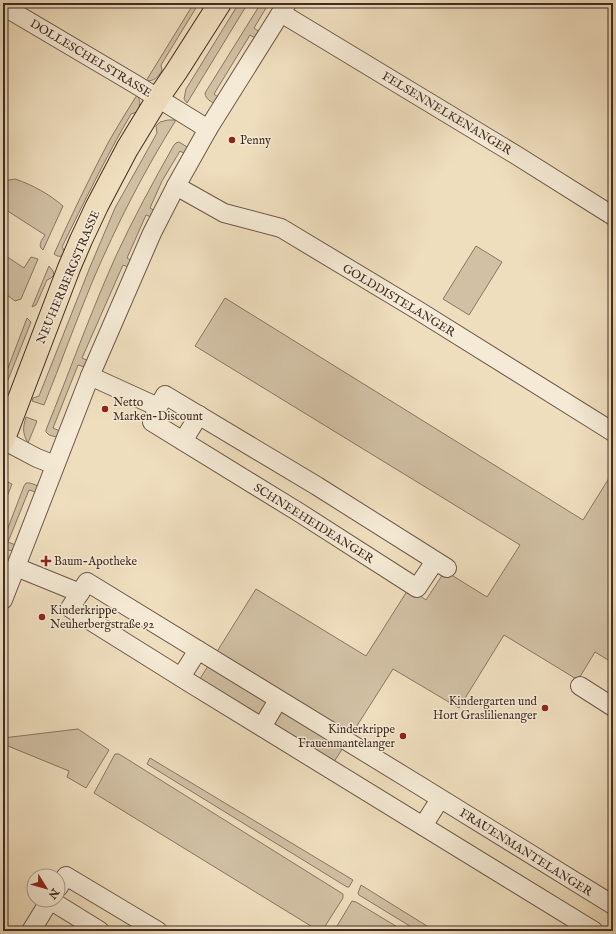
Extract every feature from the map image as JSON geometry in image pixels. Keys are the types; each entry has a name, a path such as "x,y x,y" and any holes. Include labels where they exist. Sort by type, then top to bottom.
{"main road":[{"name":"NEUHERBERGSTRASSE","path":"3,441 81,240 127,149 158,98 220,3"}],"street":[{"name":"DOLLESCHELSTRASSE","path":"3,6 158,98"},
{"path":"3,600 90,376 152,233 208,129 284,8"},
{"name":"FELSENNELKENANGER","path":"284,8 613,216"},
{"path":"158,98 208,129"},
{"name":"GOLDDISTELANGER","path":"176,186 224,213 281,228 419,311 613,432"},
{"path":"90,376 158,407"},
{"name":"SCHNEEHEIDEANGER","path":"165,395 317,486 441,564 417,588 300,513 152,422 158,407 165,395"},
{"path":"183,441 199,415"},
{"name":"NEUHERBERGSTRASSE","path":"3,441 55,465"},
{"path":"16,567 80,593 70,608 594,931"},
{"name":"FRAUENMANTELANGER","path":"80,593 87,582 613,905"},
{"path":"181,677 198,650"},
{"path":"580,686 613,707"},
{"path":"262,727 278,700"},
{"path":"423,826 440,799"},
{"path":"66,876 158,931"},
{"path":"31,931 45,908"},
{"path":"63,908 100,931"}],"shaded area":[{"path":"194,3 199,3 161,65 162,70 154,80 146,81"},
{"path":"239,3 248,3 187,103 184,99 186,89"},
{"path":"261,3 269,3 254,28 262,34 258,40 250,35 214,94 222,100 219,106 206,98 205,93"},
{"path":"137,95 140,104 137,112 131,114 95,180 62,247 64,254 60,256 55,255 54,254 60,240 94,170 111,137"},
{"path":"176,120 142,178 93,280 44,405 32,401 33,398 39,396 115,208 157,133 156,126 160,122"},
{"path":"179,142 192,150 189,156 180,151 162,181 150,208 159,213 156,219 146,215 127,258 136,263 133,269 123,265 82,358 91,362 88,368 78,365 53,428 62,432 60,438 49,435 46,430 88,322 115,258 158,173 174,145"},
{"path":"15,179 40,190 63,206 43,250 40,244 45,235 3,208 3,181"},
{"path":"476,246 502,262 469,315 443,299"},
{"path":"3,254 24,268 31,257 38,259 21,299 15,301 3,292"},
{"path":"49,266 54,275 47,280 36,305 32,307"},
{"path":"225,298 583,520 611,475 613,476 613,663 595,652 578,680 504,635 459,708 393,669 332,765 198,682 256,589 366,656 409,588 426,600 445,571 487,597 520,545 195,346"},
{"path":"27,318 31,322 3,390 3,381"},
{"path":"26,417 37,421 28,443 24,430"},
{"path":"6,481 12,484 3,507 3,489"},
{"path":"26,483 41,487 39,493 29,490 8,542 18,546 15,552 6,549 3,555 3,541"},
{"path":"78,729 109,750 86,788 67,777 69,771 3,744 3,738"},
{"path":"115,754 119,754 343,894 343,898 322,931 319,931 94,793"},
{"path":"150,758 353,880 349,887 147,764"},
{"path":"361,885 435,931 418,931 359,895 358,893"},
{"path":"352,901 356,902 404,931 334,931"}],"place":[{"name":"Penny","path":"232,140"},
{"name":"Netto Marken-Discount","path":"105,409"},
{"name":"Baum-Apotheke","path":"46,561"},
{"name":"Kinderkrippe Neuherbergstraße 92","path":"42,617"},
{"name":"Kindergarten und Hort Graslilienanger","path":"545,708"},
{"name":"Kinderkrippe Frauenmantelanger","path":"403,736"}]}
